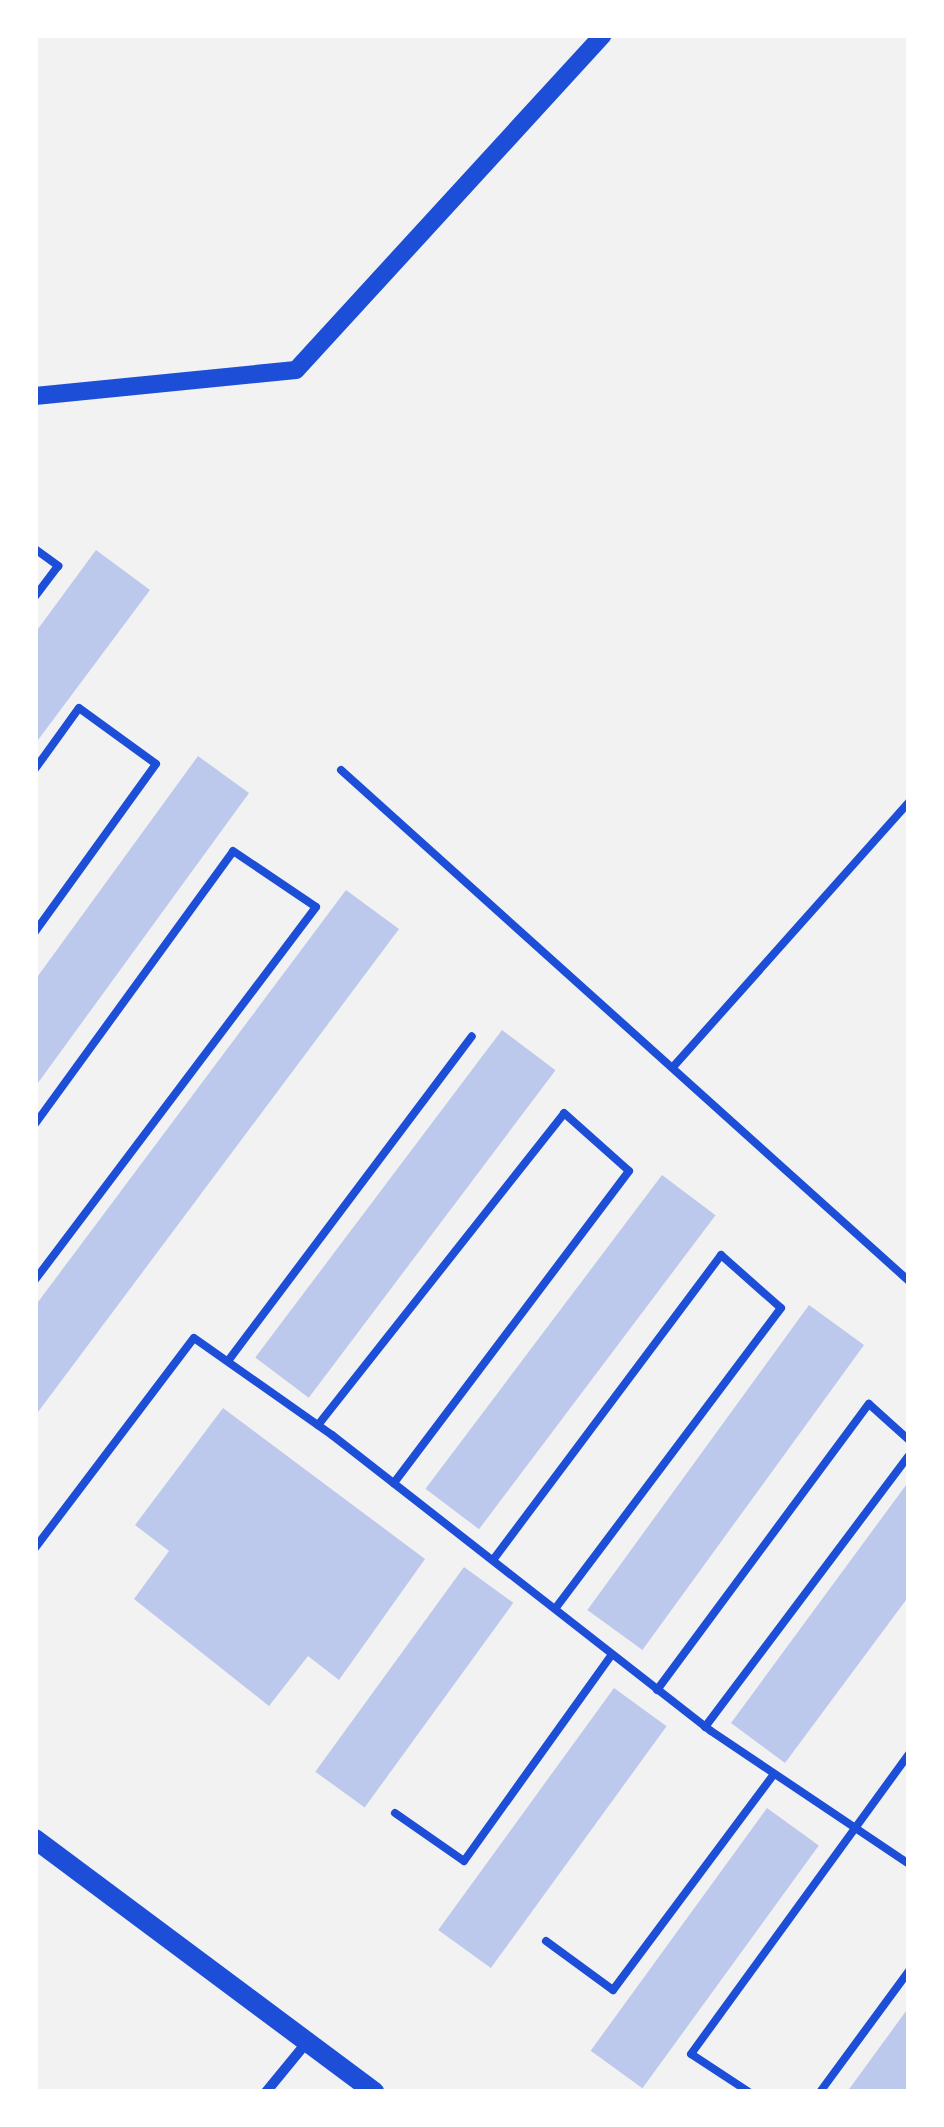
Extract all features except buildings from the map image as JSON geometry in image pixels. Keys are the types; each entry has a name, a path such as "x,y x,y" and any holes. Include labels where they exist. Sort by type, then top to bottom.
{"main road":[{"path":"36,1841 374,2092"}],"street":[{"path":"35,396 296,370 603,35"},
{"path":"266,2092 307,2042"}],"lane":[{"path":"35,549 58,566 35,597"},
{"path":"35,768 79,708 156,764 35,932"},
{"path":"341,770 909,1280"},
{"path":"673,1067 909,802"},
{"path":"35,1124 233,851 316,907 36,1278"},
{"path":"228,1361 472,1036"},
{"path":"318,1424 564,1112 629,1171 394,1482"},
{"path":"493,1560 721,1254 781,1308 556,1609"},
{"path":"35,1548 194,1338 318,1424 705,1727 909,1864"},
{"path":"657,1690 869,1404 909,1440"},
{"path":"705,1727 909,1454"},
{"path":"395,1813 464,1861 612,1654"},
{"path":"748,2092 691,2054 909,1754"},
{"path":"546,1941 613,1990 774,1774"},
{"path":"820,2092 909,1972"}]}
